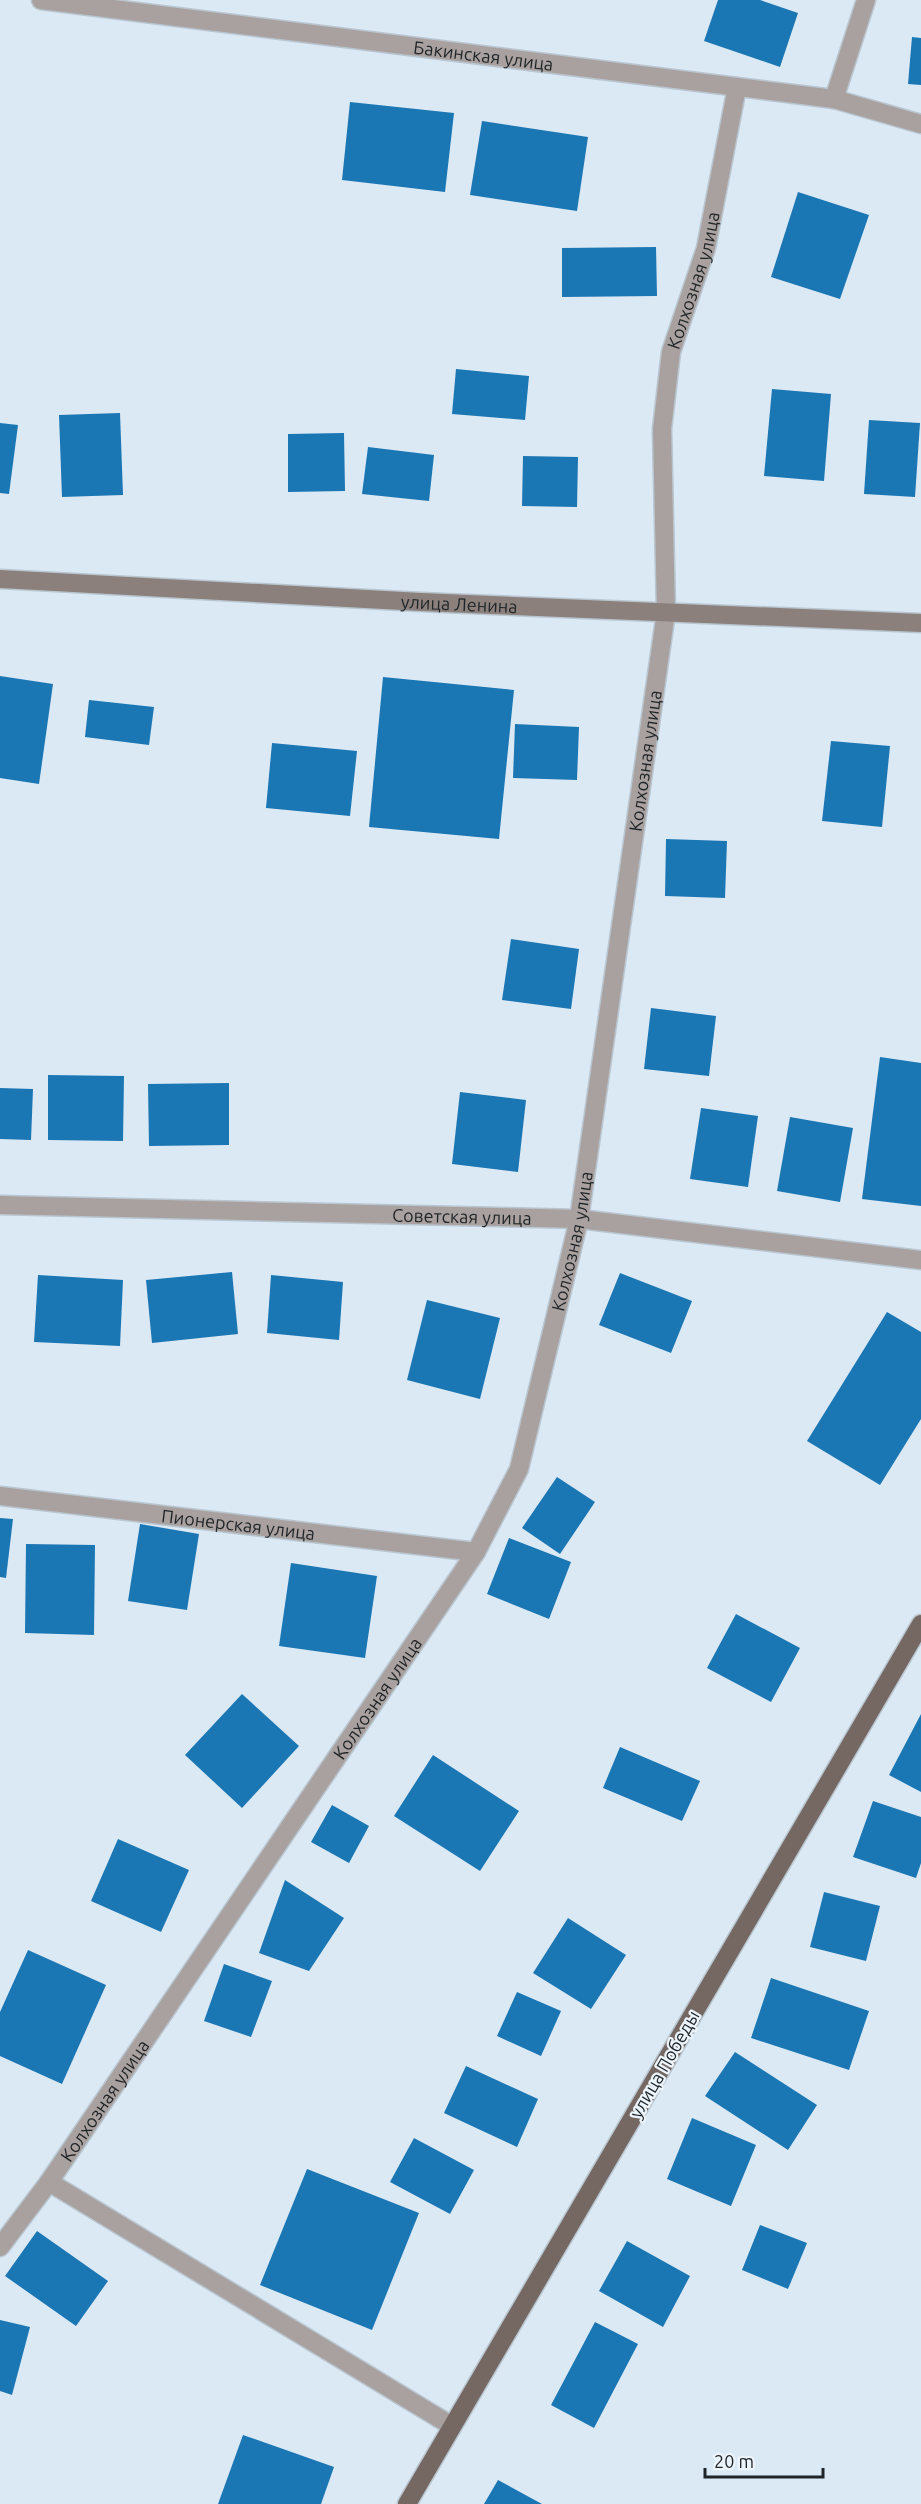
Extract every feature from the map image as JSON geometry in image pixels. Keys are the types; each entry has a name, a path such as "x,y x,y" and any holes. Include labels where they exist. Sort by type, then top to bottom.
{"main road":[{"name":"улица Ленина","path":"0,579 421,602 921,622"},
{"name":"улица Победы","path":"407,2504 921,1624"}],"street":[{"name":"Бакинская улица","path":"41,0 834,99 921,124"},
{"path":"834,99 867,0"},
{"name":"Колхозная улица","path":"0,2247 49,2182 476,1552 519,1469 579,1219 666,612 662,429 670,352 706,248 737,87"},
{"name":"Советская улица","path":"0,1205 579,1219 921,1260"},
{"name":"Пионерская улица","path":"0,1496 476,1552"},
{"path":"49,2182 452,2426"}],"building":[{"path":"718,0 760,0 798,13 780,67 704,41"},
{"path":"912,37 921,38 921,85 908,84"},
{"path":"350,102 454,113 445,192 342,180"},
{"path":"482,121 588,137 577,211 470,195"},
{"path":"798,192 869,215 840,299 771,277"},
{"path":"656,247 657,296 562,297 562,248"},
{"path":"456,369 529,376 525,420 452,414"},
{"path":"772,389 831,394 824,481 764,476"},
{"path":"120,413 123,495 62,497 59,415"},
{"path":"869,420 920,423 915,497 864,494"},
{"path":"0,423 18,425 9,494 0,493"},
{"path":"344,433 345,491 288,492 288,434"},
{"path":"368,447 434,455 429,501 362,494"},
{"path":"523,456 578,457 577,507 522,506"},
{"path":"0,676 53,684 39,784 0,778"},
{"path":"383,677 514,690 499,839 369,827"},
{"path":"89,700 154,707 149,745 85,737"},
{"path":"515,724 579,727 577,780 513,778"},
{"path":"831,741 890,746 882,827 822,821"},
{"path":"272,743 357,751 350,816 266,808"},
{"path":"666,839 727,841 725,898 665,896"},
{"path":"511,939 579,949 571,1009 502,1000"},
{"path":"651,1008 716,1016 709,1076 644,1069"},
{"path":"880,1057 921,1063 921,1206 862,1199"},
{"path":"48,1075 124,1076 123,1141 48,1140"},
{"path":"229,1083 229,1145 149,1146 148,1084"},
{"path":"0,1088 33,1089 31,1140 0,1139"},
{"path":"460,1092 526,1100 518,1172 452,1164"},
{"path":"701,1108 758,1116 748,1187 690,1179"},
{"path":"790,1117 853,1128 840,1202 777,1191"},
{"path":"232,1272 238,1334 152,1343 146,1280"},
{"path":"620,1273 692,1301 671,1353 599,1325"},
{"path":"38,1275 123,1280 120,1346 34,1342"},
{"path":"271,1275 343,1282 339,1340 267,1333"},
{"path":"427,1300 500,1318 480,1399 407,1380"},
{"path":"887,1312 921,1332 921,1419 880,1485 807,1441"},
{"path":"557,1477 595,1502 560,1554 522,1528"},
{"path":"0,1518 13,1519 6,1578 0,1577"},
{"path":"140,1524 199,1534 187,1610 128,1601"},
{"path":"509,1538 571,1562 549,1619 487,1594"},
{"path":"26,1544 95,1545 94,1635 25,1633"},
{"path":"291,1563 377,1576 365,1658 279,1646"},
{"path":"736,1614 800,1648 771,1702 707,1668"},
{"path":"242,1694 299,1746 242,1808 185,1755"},
{"path":"921,1714 921,1792 889,1775"},
{"path":"620,1747 700,1781 682,1821 603,1788"},
{"path":"433,1755 519,1811 480,1871 394,1816"},
{"path":"873,1801 921,1817 921,1863 916,1878 853,1857"},
{"path":"332,1805 369,1826 349,1863 311,1842"},
{"path":"118,1839 189,1870 161,1932 91,1901"},
{"path":"285,1880 344,1918 309,1971 259,1953"},
{"path":"824,1892 880,1906 866,1961 810,1947"},
{"path":"568,1918 626,1955 591,2009 533,1973"},
{"path":"28,1950 106,1985 62,2084 0,2056 0,2012"},
{"path":"224,1964 272,1981 251,2037 204,2021"},
{"path":"771,1978 869,2011 849,2070 751,2038"},
{"path":"517,1992 561,2011 541,2056 497,2036"},
{"path":"735,2052 817,2105 788,2150 705,2096"},
{"path":"466,2066 538,2099 517,2147 444,2113"},
{"path":"692,2118 756,2145 731,2206 667,2179"},
{"path":"414,2138 474,2170 450,2214 390,2182"},
{"path":"307,2169 419,2213 372,2330 260,2285"},
{"path":"760,2225 807,2243 788,2289 742,2270"},
{"path":"37,2231 108,2281 76,2326 5,2276"},
{"path":"627,2241 690,2276 663,2327 599,2291"},
{"path":"0,2320 30,2327 12,2395 0,2391"},
{"path":"595,2322 638,2344 594,2428 551,2405"},
{"path":"243,2435 334,2467 321,2504 218,2504"},
{"path":"498,2480 542,2504 484,2504"}]}
